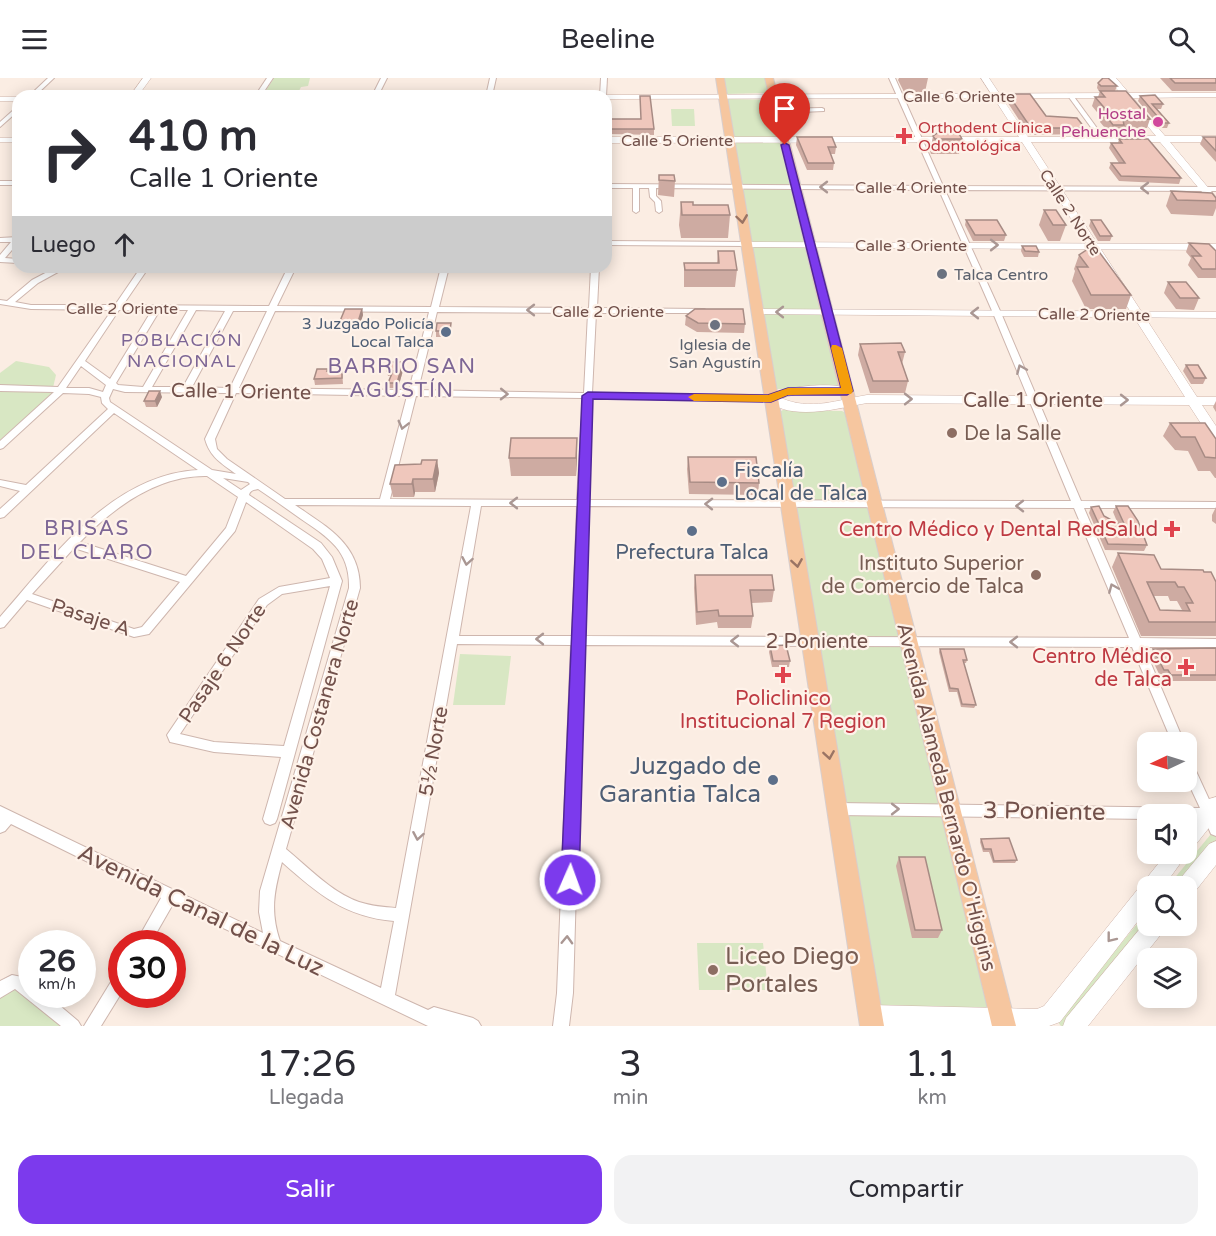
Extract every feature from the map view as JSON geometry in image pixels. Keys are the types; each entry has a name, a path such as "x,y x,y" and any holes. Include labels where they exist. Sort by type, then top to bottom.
{"main road":[{"path":"720,78 746,244 754,312 771,398 871,1021 1003,1022 1037,1020 1052,1014 1137,906"},
{"name":"Avenida Alameda Bernardo O'Higgins","path":"768,78 1003,1022"},
{"path":"1112,78 1216,203"},
{"name":"Calle 6 Oriente","path":"612,96 750,98 773,96 1216,95"},
{"name":"Calle 2 Norte","path":"997,96 1216,436"},
{"name":"Calle 5 Oriente","path":"612,140 1216,139"},
{"name":"Calle 1 Oriente","path":"771,398 780,404 791,406 838,406 849,397 867,399 1216,400"},
{"path":"1197,832 1214,816"},
{"path":"1195,876 1216,850"},
{"path":"1160,876 1169,864"},
{"path":"1074,1026 1147,936"}],"street":[{"path":"38,90 51,78"},
{"path":"892,78 997,313 1174,732"},
{"name":"Calle 2 Norte","path":"985,78 997,96"},
{"path":"1070,95 1103,140"},
{"path":"777,111 823,111 818,96"},
{"path":"0,115 11,115"},
{"path":"0,125 11,115"},
{"name":"Calle 4 Oriente","path":"612,186 1216,189"},
{"path":"636,186 636,211"},
{"path":"652,186 653,198 658,201 659,211"},
{"name":"Calle 3 Oriente","path":"612,243 1216,247"},
{"path":"0,260 12,246"},
{"path":"3,303 20,296 41,277 51,273"},
{"path":"0,446 61,390 141,273"},
{"path":"231,391 289,273"},
{"path":"384,503 443,273"},
{"path":"561,1026 565,993 582,503 594,273"},
{"name":"Calle 2 Oriente","path":"3,303 31,307 715,312"},
{"path":"0,515 113,409 105,401 106,394 156,308"},
{"path":"146,389 193,308"},
{"path":"186,390 230,308"},
{"name":"Calle 2 Oriente","path":"754,312 1216,315"},
{"name":"Calle 1 Oriente","path":"80,362 122,389 771,398"},
{"path":"0,388 89,391 106,394"},
{"name":"Avenida Costanera Norte","path":"231,391 212,431 213,450 224,461 334,537 347,555 355,576 354,590 267,891 265,909 274,946"},
{"name":"Avenida Costanera Norte","path":"113,409 317,546 327,557 336,581 270,819"},
{"path":"0,624 73,544 105,514 139,490 173,476 210,473 224,461"},
{"name":"Avenida Costanera Norte","path":"210,473 251,480"},
{"path":"0,483 27,489"},
{"path":"73,544 187,580 231,529 242,496 248,488 261,486"},
{"path":"285,502 876,506 1216,505"},
{"path":"313,521 315,509 327,502"},
{"name":"5½ Norte","path":"387,999 477,503"},
{"name":"Pasaje A","path":"26,596 135,633 145,631 187,580"},
{"name":"Pasaje 6 Norte","path":"290,752 214,747 173,736 262,602 273,593 336,581"},
{"name":"2 Poniente","path":"453,640 1216,644"},
{"path":"1197,783 1214,816"},
{"name":"3 Poniente","path":"837,809 949,809 1214,816"},
{"name":"Avenida Canal de la Luz","path":"3,819 171,895 446,1026"},
{"path":"279,851 329,892 351,906 376,913 403,915"},
{"path":"150,930 171,895"},
{"path":"92,1026 108,1000"},
{"name":"Avenida Canal de la Luz","path":"402,1006 473,1026"},
{"path":"50,1008 73,1026"}],"green space":[{"path":"274,78 310,78 308,86 301,87 300,90 266,90"},
{"path":"723,78 765,78 769,93 726,94"},
{"path":"726,99 771,100 842,385 838,389 775,389"},
{"path":"671,109 694,109 695,126 672,126"},
{"path":"16,361 49,367 56,375 51,396 0,440 0,373"},
{"path":"783,410 842,411 849,415 996,1026 879,1026 779,412"},
{"path":"460,654 511,656 505,705 453,705"},
{"path":"1216,828 1216,845 1190,876 1176,876 1186,864 1197,864 1197,851"},
{"path":"1137,924 1137,936 1140,936 1064,1026 1057,1021"},
{"path":"697,943 763,943 768,990 699,990"},
{"path":"8,983 18,988 18,1008 50,1008 73,1026 0,1026 0,990"}],"building":[{"path":"1103,78 1108,78 1117,86 1101,86 1098,83"},
{"path":"1170,78 1215,78 1216,83 1175,83"},
{"path":"1100,91 1126,91 1150,119 1123,120 1124,125 1113,125 1103,112 1108,112 1095,97 1105,97"},
{"path":"1008,94 1030,94 1046,116 1077,118 1085,128 1031,128"},
{"path":"1155,95 1163,104 1152,104 1169,123 1163,123 1140,96"},
{"path":"640,96 650,96 654,129 612,129 612,119 641,119"},
{"path":"939,132 958,132 962,139 935,139 933,136"},
{"path":"797,137 832,137 836,147 828,147 834,163 808,163"},
{"path":"1203,137 1216,137 1216,151"},
{"path":"1119,139 1148,139 1181,178 1121,176 1111,163 1125,163 1111,143 1122,143"},
{"path":"659,175 674,175 675,181 659,180"},
{"path":"1171,191 1212,193 1216,201 1177,200"},
{"path":"681,202 693,202 693,205 728,205 730,215 682,215"},
{"path":"1044,210 1056,210 1066,225 1053,225"},
{"path":"966,220 997,220 1006,235 975,235"},
{"path":"1091,220 1101,220 1112,236 1100,236"},
{"path":"1189,243 1209,244 1216,251 1216,269 1202,269 1192,256 1201,256"},
{"path":"1022,246 1036,246 1039,252 1025,251"},
{"path":"1088,249 1097,249 1131,295 1091,295 1077,267 1088,267 1079,255"},
{"path":"718,251 734,251 737,270 685,270 684,263 719,263"},
{"path":"1168,282 1186,282 1199,298 1180,298"},
{"path":"345,309 362,309 358,322 340,321"},
{"path":"695,309 743,309 745,324 698,323 686,316"},
{"path":"437,323 451,323 450,331 436,331"},
{"path":"901,343 905,352 898,352 908,381 873,381 860,344"},
{"path":"388,362 403,362 397,383 388,383 393,371 387,371"},
{"path":"1186,365 1198,365 1206,378 1194,378"},
{"path":"317,369 342,371 342,378 314,379"},
{"path":"149,391 160,391 155,401 144,401"},
{"path":"1170,423 1205,423 1216,439 1216,458 1205,457 1195,437 1181,437"},
{"path":"511,438 577,438 576,458 509,458"},
{"path":"688,457 756,457 759,483 690,482"},
{"path":"422,460 437,460 433,479 413,479 412,484 390,484 395,465 421,464"},
{"path":"1099,506 1104,516 1126,528 1116,506 1128,506 1138,521 1147,545 1108,544 1091,507"},
{"path":"1118,553 1154,555 1161,569 1211,572 1216,582 1216,622 1149,622","holes":["1147,582 1175,582 1178,587 1184,587 1193,603 1186,603 1190,611 1160,610"]},
{"path":"695,575 772,575 774,590 750,590 753,616 719,616 718,610 697,612"},
{"path":"786,645 790,661 773,661 770,646"},
{"name":"Centro Médico de Talca","path":"1216,648 1216,675 1171,675 1168,670 1164,670 1153,649"},
{"path":"940,649 964,649 967,660 963,660 976,705 962,704 958,689 950,688"},
{"path":"1009,838 1017,860 994,861 991,849 984,849 981,839"},
{"path":"899,857 925,857 942,930 915,930"}],"slow traffic":[{"path":"694,397 771,398 778,393 788,392 847,391 836,348"}],"place":[{"name":"Hostal Pehuenche","path":"1158,122"},
{"name":"Orthodent Clínica Odontológica","path":"904,136"},
{"name":"Talca Centro","path":"942,274"},
{"name":"Iglesia de San Agustín","path":"715,325"},
{"name":"3 Juzgado Policía Local Talca","path":"446,332"},
{"name":"De la Salle","path":"952,433"},
{"name":"Fiscalía Local de Talca","path":"722,482"},
{"name":"Centro Médico y Dental RedSalud","path":"1172,529"},
{"name":"Prefectura Talca","path":"692,531"},
{"name":"Instituto Superior de Comercio de Talca","path":"1036,575"},
{"name":"Centro Médico de Talca","path":"1186,667"},
{"name":"Policlinico Institucional 7 Region","path":"783,675"},
{"name":"Juzgado de Garantia Talca","path":"773,780"},
{"name":"Liceo Diego Portales","path":"713,970"}],"district":[{"name":"POBLACIÓN NACIONAL","path":"182,350"},
{"name":"BARRIO SAN AGUSTÍN","path":"402,378"},
{"name":"BRISAS DEL CLARO","path":"87,540"}],"route":[{"path":"570,880 582,503 588,396 771,398 778,393 788,392 847,391 785,145"}]}
